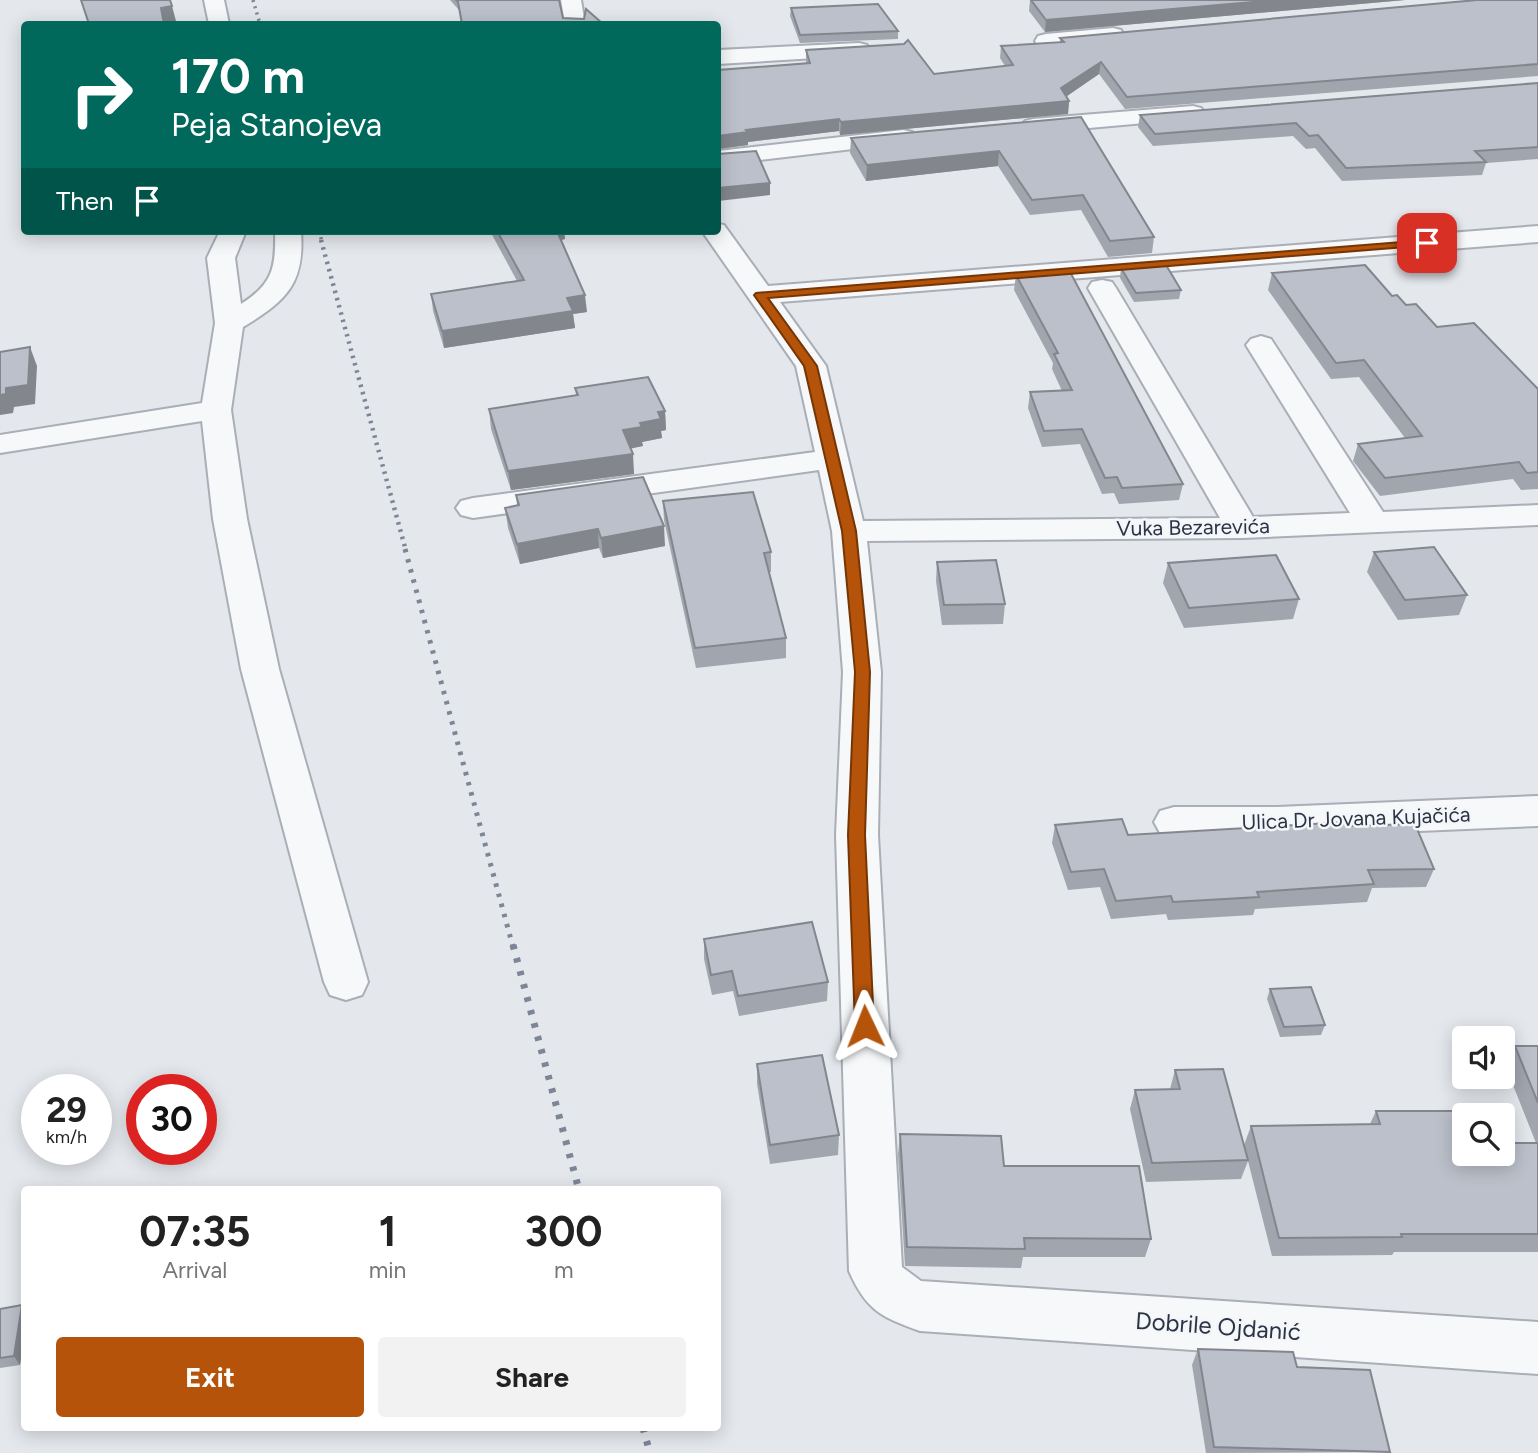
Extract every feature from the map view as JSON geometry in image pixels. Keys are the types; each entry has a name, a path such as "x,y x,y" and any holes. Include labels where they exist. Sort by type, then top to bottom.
{"street":[{"path":"214,0 218,21"},
{"path":"571,0 574,21"},
{"path":"1046,41 1140,32"},
{"path":"721,57 882,49"},
{"path":"1011,128 1219,111"},
{"path":"721,158 928,134"},
{"path":"760,295 1538,234"},
{"path":"231,235 221,258 229,323 216,410 230,519 260,669 346,982"},
{"path":"229,323 268,300 286,278 291,256 288,235"},
{"path":"718,235 811,366 849,531"},
{"path":"1102,288 1243,528"},
{"path":"1261,345 1373,523"},
{"path":"0,444 216,410"},
{"path":"473,508 831,459"},
{"name":"Vuka Bezarevića","path":"849,531 1243,528 1308,523 1373,523 1538,515"},
{"name":"Dobrile Ojdanić","path":"849,531 862,672 857,835 875,1271 882,1285 899,1299 920,1306 1538,1348"},
{"name":"Ulica Dr Jovana Kujačića","path":"1174,822 1277,822 1538,811"}],"building":[{"path":"81,0 170,0 172,6 161,8 163,21 88,21"},
{"path":"456,0 559,0 563,18 584,19 586,9 600,21 461,21"},
{"path":"1031,0 1276,0 1046,20"},
{"path":"1477,0 1538,0 1538,64 1127,97 1101,62 1061,88 1069,101 841,122 839,119 721,136 721,70 810,63 806,50 904,44 908,40 934,74 1013,65 1001,46 1064,42 1060,38"},
{"path":"878,4 898,31 800,35 791,8"},
{"path":"1538,83 1538,147 1475,151 1486,162 1346,168 1318,135 1309,136 1296,123 1155,134 1140,115"},
{"path":"1081,117 1154,237 1110,241 1083,195 1032,200 999,151 867,165 851,138"},
{"path":"756,151 770,183 721,188 721,154"},
{"path":"499,235 559,235 585,295 567,298 573,311 442,331 431,294 524,280"},
{"path":"1166,265 1181,290 1136,293 1121,268"},
{"path":"1365,265 1392,296 1397,295 1406,305 1416,304 1437,327 1474,323 1538,389 1538,472 1527,473 1519,462 1385,478 1358,444 1422,436 1364,360 1336,363 1272,273"},
{"path":"1069,270 1183,484 1122,488 1117,477 1105,478 1082,429 1044,431 1030,392 1072,390 1054,354 1058,353 1016,275"},
{"path":"30,347 28,385 6,388 6,394 0,395 0,352"},
{"path":"648,377 665,411 658,412 661,419 640,423 642,427 623,430 633,454 508,471 489,409 578,395 575,388"},
{"path":"643,477 664,526 601,538 598,529 517,544 505,508 519,505 516,495"},
{"path":"753,492 771,552 764,553 786,638 695,648 663,501"},
{"path":"1434,547 1467,595 1405,600 1374,552"},
{"path":"1276,555 1299,599 1189,608 1168,563"},
{"path":"996,560 1005,604 944,605 937,562"},
{"path":"1122,819 1128,835 1346,822 1348,826 1415,824 1434,869 1368,870 1374,884 1257,892 1259,897 1173,902 1171,896 1116,901 1104,869 1071,872 1055,825"},
{"path":"812,922 828,982 738,996 732,971 711,975 704,939"},
{"path":"1311,987 1325,1025 1284,1027 1270,989"},
{"path":"1515,1046 1538,1046 1538,1103"},
{"path":"822,1055 839,1135 770,1145 757,1064"},
{"path":"1223,1069 1248,1160 1152,1163 1135,1090 1180,1089 1175,1070"},
{"path":"1376,1111 1452,1111 1452,1166 1515,1166 1515,1143 1538,1143 1538,1234 1401,1234 1402,1237 1279,1238 1251,1126 1380,1124"},
{"path":"900,1134 1001,1136 1004,1166 1139,1166 1151,1239 1024,1238 1025,1249 907,1247"},
{"path":"21,1305 14,1356 0,1358 0,1309"},
{"path":"1198,1349 1293,1352 1297,1367 1370,1370 1390,1452 1214,1447"}],"railway":[{"path":"253,0 259,21"},
{"path":"320,235 322,242"},
{"path":"321,240 406,551"},
{"path":"405,549 513,947"},
{"path":"513,945 578,1186"},
{"path":"644,1431 650,1453"}],"route":[{"path":"865,1026 857,835 862,672 849,531 811,366 760,295 1427,243"}]}
